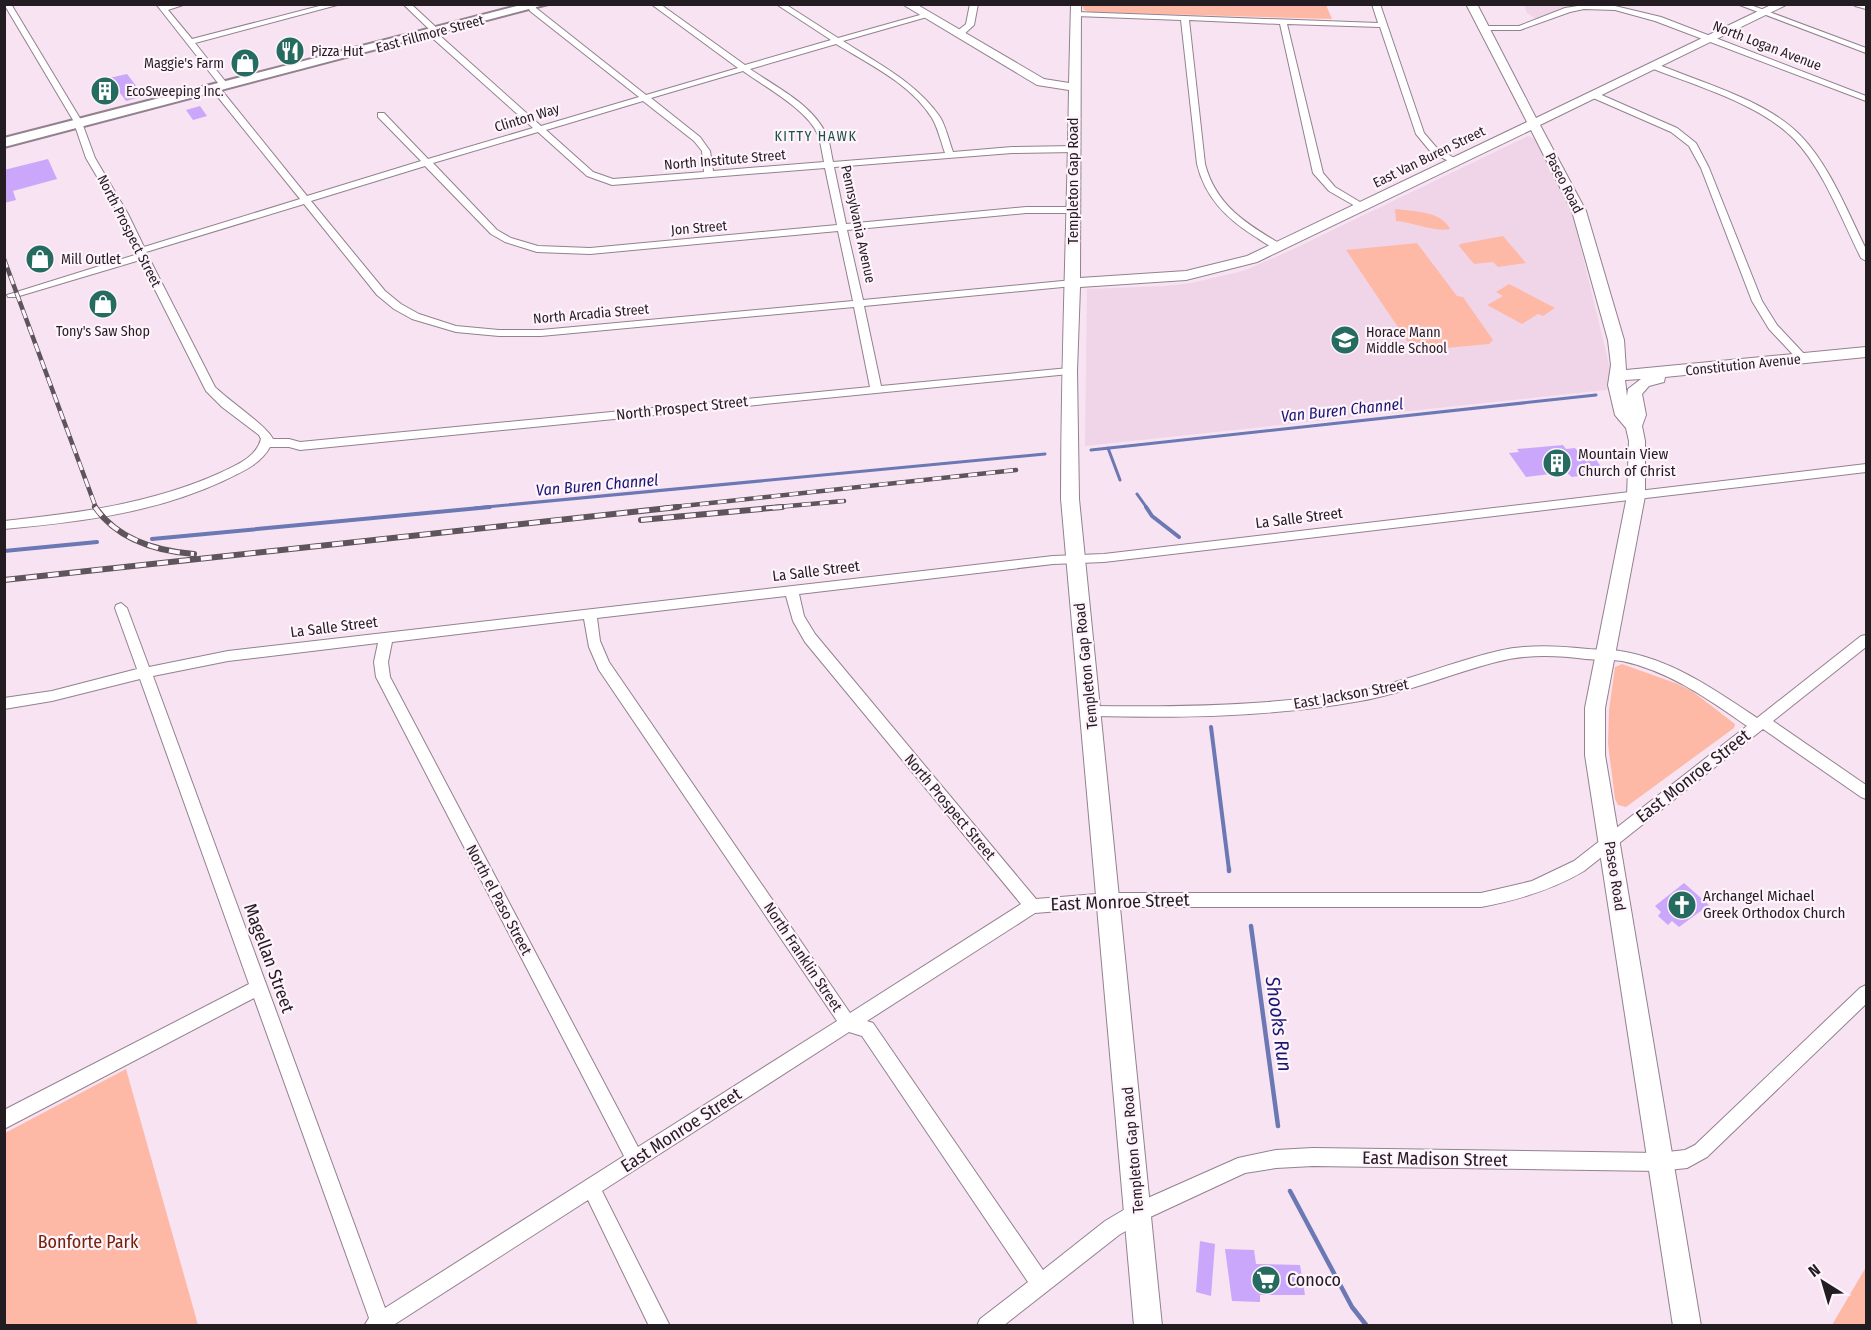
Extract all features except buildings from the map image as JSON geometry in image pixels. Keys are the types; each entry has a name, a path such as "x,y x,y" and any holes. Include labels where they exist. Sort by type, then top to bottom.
{"main road":[{"name":"East Fillmore Street","path":"4,143 535,5"}],"street":[{"name":"North Prospect Street","path":"7,4 78,124 83,140 111,195 124,215 140,253 210,389 226,405 264,433 264,447 285,450 296,446 1069,371"},
{"path":"161,7 183,4"},
{"path":"191,42 338,4"},
{"name":"North Institute Street","path":"406,4 434,33 539,129 590,174 605,180 621,182 950,155 1074,149"},
{"name":"Pennsylvania Avenue","path":"654,4 804,111 816,123 824,136 876,388"},
{"path":"779,4 888,72 921,98 937,118 950,155"},
{"path":"907,4 1041,82 1074,87"},
{"path":"959,34 970,25 974,4"},
{"path":"1376,4 1423,140 1433,149 1455,161"},
{"name":"Paseo Road","path":"1471,4 1579,211 1616,340 1619,367 1635,418 1638,454 1636,496 1598,691 1595,737 1599,783 1687,1326"},
{"path":"1740,4 1866,51"},
{"name":"East Van Buren Street","path":"1073,283 1147,281 1197,275 1231,266 1279,247 1783,4"},
{"path":"1858,4 1866,8"},
{"path":"535,5 702,144 706,151 709,175"},
{"name":"North Arcadia Street","path":"161,7 191,42 220,88 306,200 388,300 424,319 465,330 541,333 1073,283"},
{"name":"North Logan Avenue","path":"1483,28 1520,28 1571,9 1605,7 1643,14 1866,99"},
{"path":"1076,9 1185,18 1383,25"},
{"name":"Templeton Gap Road","path":"1076,9 1073,283 1069,371 1070,499 1074,559 1092,711 1148,1326"},
{"name":"Clinton Way","path":"12,295 425,163 924,15"},
{"path":"1185,18 1205,182 1227,210 1248,228 1279,247"},
{"path":"4,24 18,20"},
{"path":"1283,21 1318,173 1322,180 1337,193 1362,207"},
{"path":"1654,66 1742,102 1767,115 1796,136 1817,162 1866,258"},
{"path":"1594,95 1674,130 1694,145 1757,301 1773,327 1803,358"},
{"name":"Jon Street","path":"381,115 494,232 508,240 537,249 590,251 1026,210 1072,210"},
{"name":"Constitution Avenue","path":"1619,367 1671,372 1866,352"},
{"path":"1619,367 1647,365 1694,370"},
{"path":"1635,418 1634,398 1637,388 1671,372"},
{"path":"4,525 99,515 152,504 217,480 242,467 264,447"},
{"name":"La Salle Street","path":"4,704 52,696 143,673 228,656 792,590 1074,559 1104,558 1866,468"},
{"name":"North Prospect Street","path":"792,590 799,624 1032,906"},
{"name":"Magellan Street","path":"121,608 259,987 377,1324"},
{"name":"North Franklin Street","path":"590,613 592,641 596,653 848,1023 867,1029 1041,1284"},
{"name":"North el Paso Street","path":"387,637 381,658 380,669 383,677 635,1159"},
{"name":"East Monroe Street","path":"377,1324 1032,906 1109,900 1481,900 1543,886 1579,866 1866,640"},
{"name":"East Jackson Street","path":"1092,711 1183,713 1266,709 1371,694 1484,660 1521,652 1563,650 1630,658 1684,677 1866,794"},
{"path":"4,1120 259,987"},
{"name":"East Madison Street","path":"987,1326 1112,1228 1138,1212 1244,1164 1276,1158 1659,1162 1687,1159 1701,1151 1866,993"},
{"path":"591,1187 660,1326"}],"shaded area":[{"path":"1578,4 1561,8 1536,19 1527,13 1524,5"},
{"name":"Horace Mann Middle School","path":"1528,136 1535,139 1572,212 1615,389 1085,446 1087,289 1191,283 1243,271"}],"green space":[{"path":"1082,4 1326,5 1332,19 1090,12 1084,10"},
{"path":"1395,209 1434,215 1446,223 1450,229 1438,230 1396,221"},
{"path":"1503,236 1526,263 1498,267 1493,262 1474,264 1459,246 1460,244"},
{"path":"1417,243 1457,296 1463,297 1493,340 1489,344 1414,351 1346,250"},
{"path":"1509,284 1555,308 1543,316 1538,314 1522,324 1487,305 1503,296 1496,292"},
{"path":"1622,664 1692,691 1735,724 1734,728 1626,807 1618,805 1615,799 1608,744 1609,710 1615,667"},
{"name":"Bonforte Park","path":"126,1069 198,1325 5,1325 5,1133"},
{"path":"1866,1267 1866,1325 1832,1325"}],"waterway":[{"name":"Van Buren Channel","path":"1108,448 1596,395"},
{"name":"Van Buren Channel","path":"1091,450 1108,448"},
{"name":"Shooks Run","path":"1108,448 1120,480"},
{"name":"Van Buren Channel","path":"475,508 1045,454"},
{"name":"Shooks Run","path":"1137,494 1147,508"},
{"name":"Van Buren Channel","path":"152,539 490,507"},
{"name":"Shooks Run","path":"1146,507 1152,516 1179,537"},
{"name":"Van Buren Channel","path":"4,551 97,542"},
{"name":"Shooks Run","path":"1211,727 1229,870"},
{"name":"Shooks Run","path":"1251,926 1278,1126"},
{"name":"Shooks Run","path":"1290,1191 1352,1307 1367,1326"}],"railway":[{"path":"4,259 96,508"},
{"path":"664,508 1016,470"},
{"path":"766,508 844,501"},
{"path":"95,507 114,527 138,541 166,550 194,554"},
{"path":"4,580 678,507"},
{"path":"641,520 782,507"}],"place":[{"name":"Pizza Hut","path":"290,51"},
{"name":"Maggie's Farm","path":"245,63"},
{"name":"EcoSweeping Inc.","path":"105,91"},
{"name":"Mill Outlet","path":"40,259"},
{"name":"Tony's Saw Shop","path":"103,304"},
{"name":"Horace Mann Middle School","path":"1345,340"},
{"name":"Mountain View Church of Christ","path":"1557,463"},
{"name":"Archangel Michael Greek Orthodox Church","path":"1682,905"},
{"name":"Conoco","path":"1266,1280"}],"district":[{"name":"KITTY HAWK","path":"816,136"}]}
